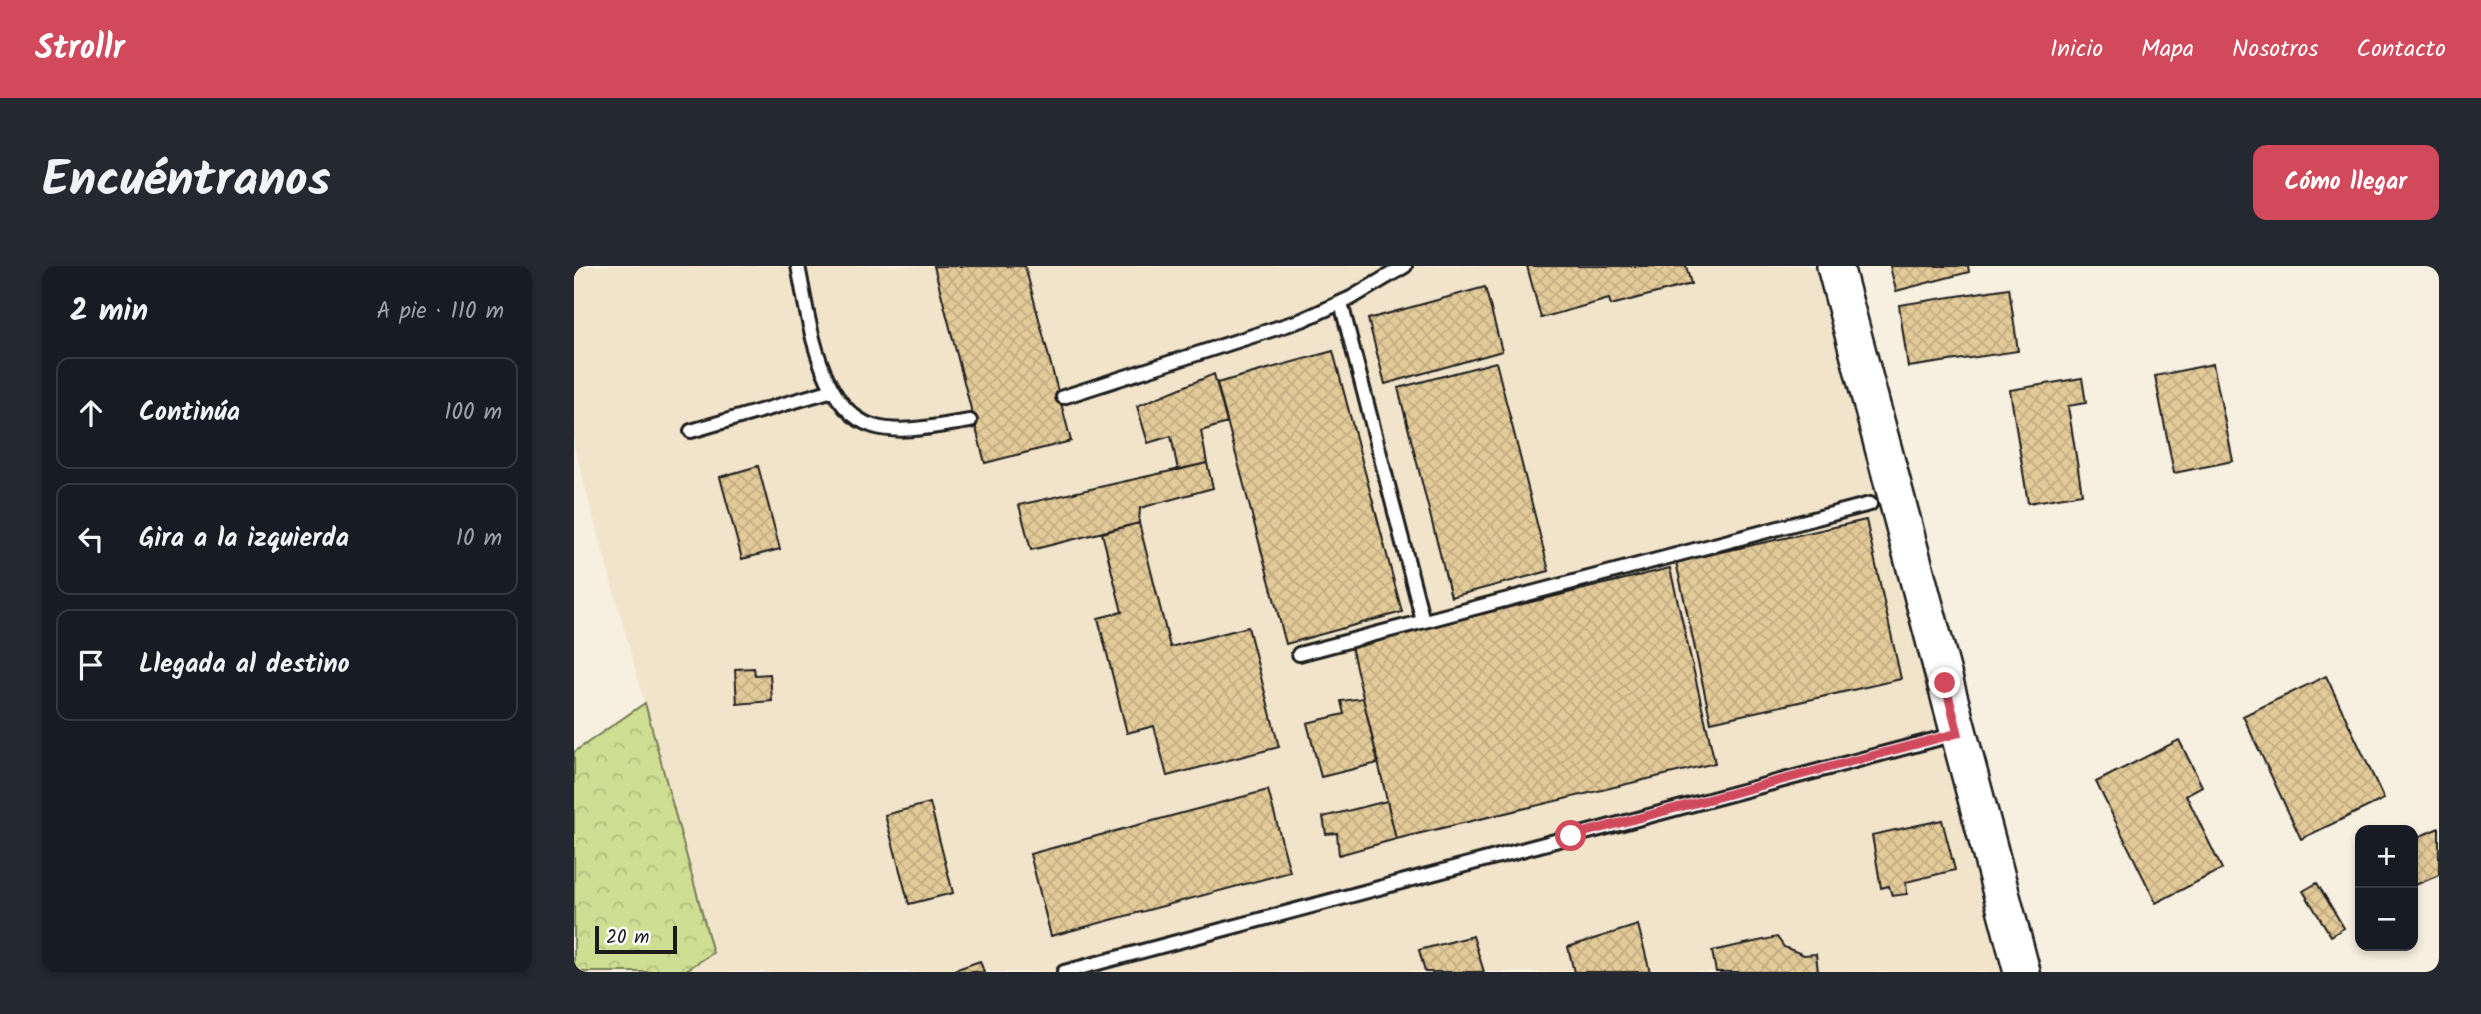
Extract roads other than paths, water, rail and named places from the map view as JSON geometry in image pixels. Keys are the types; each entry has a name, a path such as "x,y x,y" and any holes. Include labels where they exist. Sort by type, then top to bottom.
{"main road":[{"path":"1835,266 2022,972"}],"lane":[{"path":"798,266 816,349 841,404 874,426 910,429 970,421"},
{"path":"1063,397 1301,320 1341,303 1405,266"},
{"path":"1341,303 1423,621"},
{"path":"691,431 833,390"},
{"path":"1298,654 1870,504"},
{"path":"1064,972 1958,733"}]}
